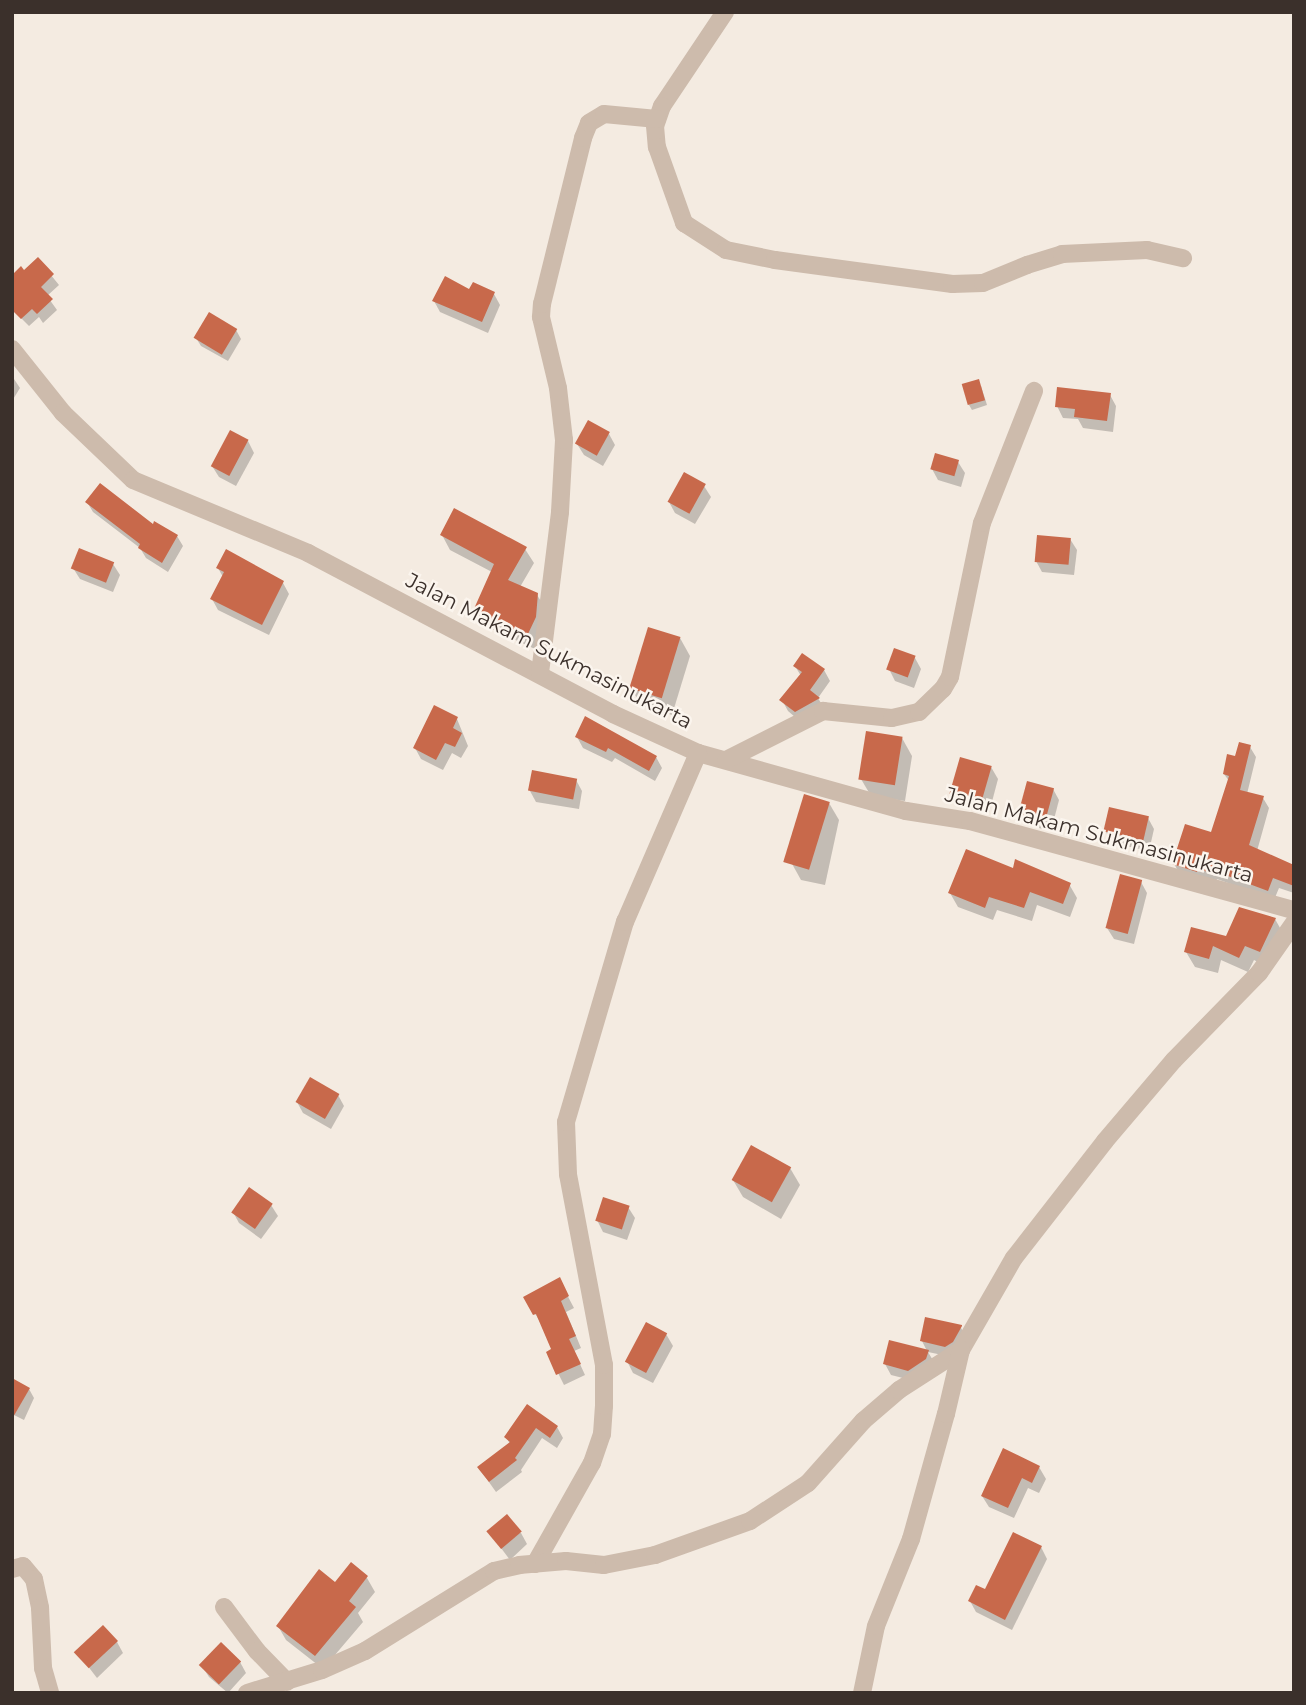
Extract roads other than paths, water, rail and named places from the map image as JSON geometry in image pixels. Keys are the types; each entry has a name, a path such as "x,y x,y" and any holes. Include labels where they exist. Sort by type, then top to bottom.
{"street":[{"path":"725,12 687,66 657,119 657,146 684,223 726,250 775,260 952,284 983,284 1027,265 1062,254 1147,250 1183,258"},
{"path":"540,673 560,512 564,440 558,388 541,317 542,304 589,123 604,114 657,119"},
{"name":"Jalan Makam Sukmasinukarta","path":"12,349 63,413 133,480 308,553 540,673 613,714 698,753 906,811 970,821 1294,910"},
{"path":"726,760 823,711 892,718 919,712 943,689 950,677 982,523 1034,391"},
{"path":"535,1564 592,1462 602,1434 604,1406 604,1365 568,1174 566,1122 625,922 698,753"},
{"path":"862,1693 876,1626 911,1539 961,1350 1014,1258 1088,1162 1174,1060 1259,973 1294,923"},
{"path":"247,1693 286,1682 365,1651 494,1571 566,1561 604,1565 655,1555 750,1521 808,1483 863,1421 899,1390 961,1350"},
{"path":"12,1569 23,1566 34,1580 40,1608 43,1668 50,1693"},
{"path":"224,1606 257,1651 286,1682"}]}
